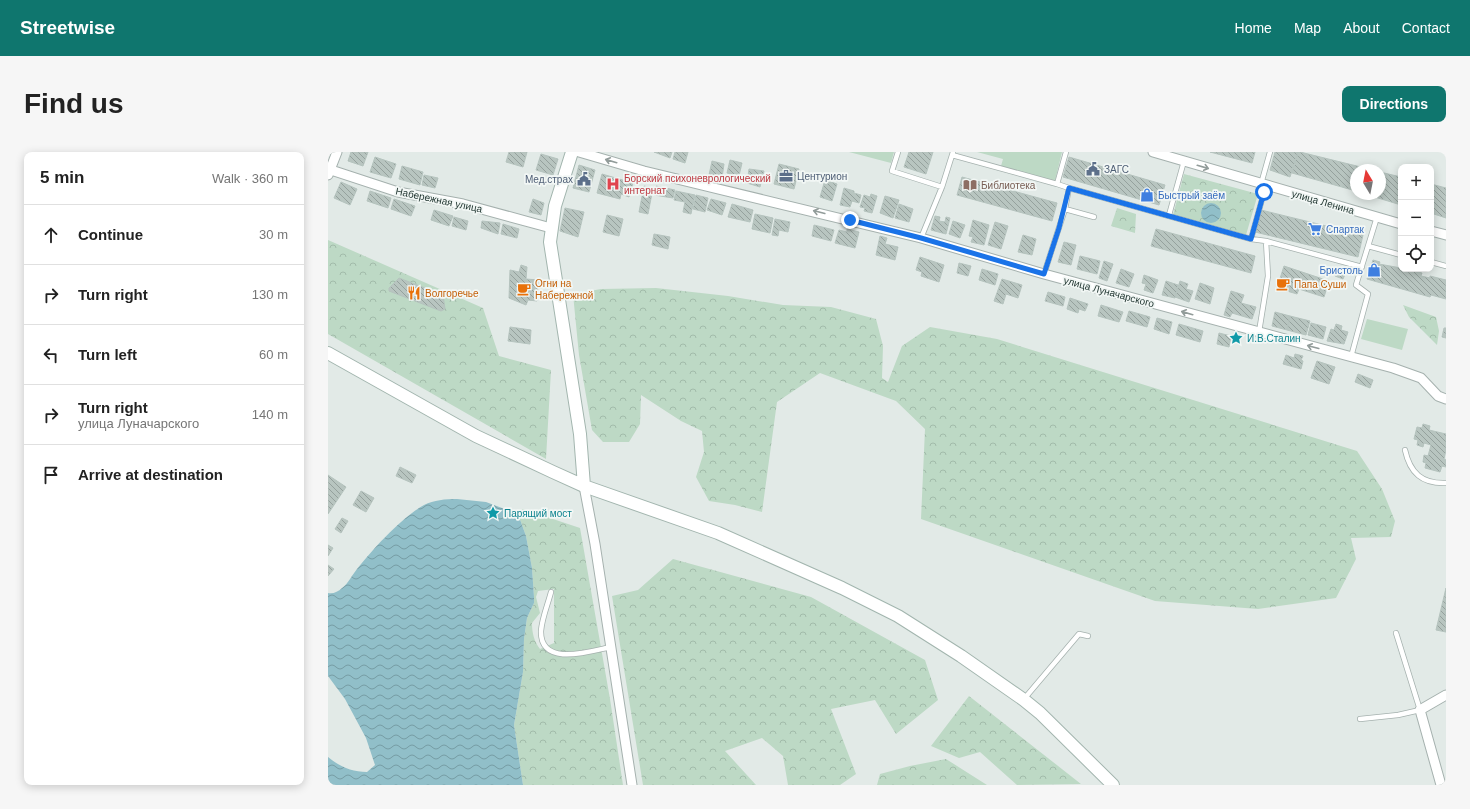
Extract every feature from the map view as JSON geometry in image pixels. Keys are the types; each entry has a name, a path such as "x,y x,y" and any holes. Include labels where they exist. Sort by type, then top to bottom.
{"main road":[{"path":"572,152 555,206 551,228 552,259 580,434 584,486"},
{"path":"328,353 476,436 584,486 718,533 842,588 898,616 961,656 1024,700 1045,718 1114,785"}],"street":[{"path":"329,172 337,152"},
{"name":"улица Луначарского","path":"578,152 644,171 921,238 1044,274 1351,357 1421,378 1438,396 1446,399"},
{"name":"улица Ленина","path":"1153,152 1398,223"},
{"name":"Набережная улица","path":"329,172 398,192 463,204 551,228"},
{"path":"1434,233 1446,235"},
{"path":"584,486 595,544 632,785"},
{"path":"1441,785 1420,710 1446,695"}],"lane":[{"path":"898,152 892,171 942,186"},
{"path":"1057,184 1066,152"},
{"path":"1251,239 1270,152"},
{"path":"921,238 942,186 952,154 1251,239 1266,241 1362,267"},
{"path":"1169,216 1184,162"},
{"path":"1044,274 1065,209 1069,188"},
{"path":"1065,209 1094,216"},
{"path":"1351,357 1368,294 1356,285 1377,217"},
{"path":"1259,332 1268,276 1266,241"},
{"path":"1368,246 1398,254"},
{"path":"1434,263 1446,266"},
{"path":"1405,450 1408,463 1415,473 1424,480 1436,483 1446,483"},
{"path":"551,592 541,632 544,642 549,650 560,655 571,655 611,647"},
{"path":"1024,700 1079,634 1088,636"},
{"path":"1360,719 1398,715 1420,710 1396,634"}],"green space":[{"path":"849,152 894,152 891,163"},
{"path":"977,152 1062,152 1055,181 1001,166 1003,159"},
{"path":"1184,174 1258,194 1246,235 1173,215"},
{"path":"1117,208 1136,214 1135,233 1111,226"},
{"path":"328,240 483,308 499,356 551,370 546,459 328,334"},
{"path":"656,288 728,296 783,305 831,307 876,319 883,346 882,378 888,382 902,346 930,327 997,339 1357,451 1382,489 1395,521 1391,537 1351,538 1356,559 1336,598 1258,609 1155,601 921,519 925,429 896,401 820,373 777,402 762,512 735,505 709,501 696,477 704,452 702,431 681,421 641,395 640,424 629,442 603,442 592,430 579,355 573,294 601,289"},
{"path":"1403,305 1436,317 1439,331 1437,345 1409,317"},
{"path":"1367,319 1408,329 1402,350 1361,339"},
{"path":"523,509 580,528 610,699 623,785 523,785 514,725 523,672 524,639 527,618 534,603 534,597 532,568 526,536 518,514","holes":["554,589 554,643 540,649 534,637 532,623 540,613 536,597 538,591"]},
{"path":"673,559 811,597 925,660 938,700 896,734 875,700 831,709 856,774 840,785 788,785 783,756 762,738 725,751 756,785 643,785 612,596 638,590"},
{"path":"969,696 1081,784 1017,785 980,752 959,758 931,746"},
{"path":"946,759 987,785 877,785 880,774"}],"water":[{"path":"1211,203 1218,206 1221,213 1218,220 1211,223 1204,220 1201,213 1204,206"},
{"path":"457,499 486,502 518,514 526,536 532,568 534,603 527,618 524,639 523,672 514,725 523,785 328,785 328,757 337,764 356,771 367,772 375,765 366,738 345,699 328,676 328,593 339,591 379,543 415,511 432,502"}],"building":[{"path":"351,152 368,152 363,166 348,161"},
{"path":"509,152 527,152 523,167 506,162"},
{"path":"654,152 672,152 670,158"},
{"path":"675,152 688,152 685,163 673,159"},
{"path":"909,152 933,152 926,174 904,167"},
{"path":"1210,152 1255,152 1252,163"},
{"path":"1275,152 1298,152 1290,177 1270,170"},
{"path":"1298,152 1350,164 1350,189 1292,173"},
{"path":"541,154 558,159 553,175 536,170"},
{"path":"375,157 396,164 391,178 370,172"},
{"path":"1069,157 1165,185 1159,205 1063,177"},
{"path":"730,160 742,163 739,176 727,173"},
{"path":"712,161 724,164 722,178 709,175"},
{"name":"Центурион","path":"779,164 799,169 794,189 774,184"},
{"name":"Мед.страх","path":"579,165 595,170 589,192 573,188"},
{"path":"402,166 423,172 420,185 399,179"},
{"path":"749,169 764,171 760,187 747,183"},
{"path":"1386,173 1398,176 1398,204 1385,200 1386,200"},
{"path":"602,174 633,183 629,197 621,194 620,199 597,193"},
{"path":"424,175 438,178 435,188 422,185"},
{"path":"962,177 1057,203 1052,221 957,195"},
{"path":"825,180 837,184 832,201 820,197"},
{"path":"341,182 357,189 350,205 334,198"},
{"path":"1434,185 1446,188 1446,218 1434,214"},
{"path":"644,186 653,188 648,214 639,212"},
{"path":"656,186 675,190 673,198 654,195"},
{"path":"844,188 861,195 859,203 852,201 850,207 840,205"},
{"path":"370,191 391,198 388,208 367,201"},
{"path":"676,191 695,195 691,214 683,212 685,202 674,200"},
{"path":"871,194 877,196 872,213 864,211 865,208 860,207 864,195 870,197"},
{"path":"696,195 708,198 705,212 693,209"},
{"path":"885,196 899,200 893,218 880,213"},
{"path":"394,199 415,206 411,216 391,209"},
{"path":"533,199 544,203 541,215 529,212"},
{"path":"711,199 726,203 722,215 707,210"},
{"path":"732,204 753,210 750,222 728,217"},
{"path":"899,204 913,209 909,222 895,218"},
{"path":"565,208 584,212 578,237 560,231"},
{"path":"434,210 453,216 449,226 431,220"},
{"path":"1261,210 1363,235 1358,257 1255,232"},
{"path":"755,214 773,218 770,233 752,229"},
{"path":"607,215 623,219 619,236 603,232"},
{"path":"935,216 940,217 939,221 945,222 946,217 950,218 946,234 931,230"},
{"path":"454,217 468,221 466,230 452,226"},
{"path":"775,219 790,222 788,232 779,230 778,236 772,235"},
{"path":"973,220 989,225 984,245 971,242 973,237 969,236"},
{"path":"482,221 500,223 498,234 481,228"},
{"path":"953,221 965,225 960,238 949,234"},
{"path":"995,222 1008,226 1001,249 988,245"},
{"path":"503,224 519,229 517,238 501,234"},
{"path":"814,225 834,230 831,241 812,236"},
{"path":"847,229 859,232 855,248 835,243 839,230 847,232"},
{"path":"1156,229 1255,256 1251,273 1151,246"},
{"path":"654,234 670,237 668,249 652,245"},
{"path":"1023,235 1036,239 1032,255 1018,252"},
{"path":"880,236 887,238 885,244 898,247 895,260 876,255"},
{"path":"1064,242 1076,245 1071,265 1058,262"},
{"path":"1080,256 1100,261 1097,274 1077,269"},
{"path":"920,257 944,265 939,282 921,276 922,272 916,270"},
{"path":"1373,260 1380,262 1379,264 1398,267 1398,272 1418,272 1422,273 1421,276 1430,278 1430,276 1446,280 1446,299 1431,295 1430,297 1367,279"},
{"path":"1104,261 1113,264 1107,281 1099,278"},
{"path":"959,263 971,266 968,276 957,273"},
{"name":"Огни на Набережной","path":"521,265 527,267 526,279 538,280 537,301 528,300 526,305 509,298 510,270 519,272"},
{"path":"1284,266 1329,281 1324,297 1299,289 1297,294 1277,288"},
{"path":"982,269 998,274 995,285 979,280"},
{"path":"1121,269 1134,274 1129,287 1116,283"},
{"path":"1337,269 1346,272 1343,279 1335,276"},
{"path":"1144,275 1158,280 1153,293 1144,290 1146,284 1142,283"},
{"path":"399,278 443,295 445,309 441,311 389,291 389,288"},
{"path":"1002,279 1022,285 1018,298 1006,294 1003,304 994,301"},
{"path":"1166,281 1178,285 1175,298 1162,295"},
{"path":"1180,281 1188,284 1186,289 1193,291 1189,302 1175,297"},
{"path":"1200,283 1214,288 1210,304 1195,299"},
{"path":"1231,291 1244,295 1241,303 1256,307 1252,319 1232,313 1230,317 1224,315"},
{"path":"1048,292 1065,297 1063,306 1045,301"},
{"path":"1070,298 1088,304 1085,311 1079,309 1078,313 1067,309"},
{"path":"1101,305 1123,312 1119,322 1098,316"},
{"path":"1129,311 1150,317 1147,327 1126,321"},
{"path":"1275,312 1290,316 1287,330 1272,326"},
{"path":"1290,316 1310,321 1306,335 1287,330"},
{"path":"1157,318 1172,322 1169,334 1154,329"},
{"path":"1311,323 1326,327 1323,339 1308,335"},
{"path":"1179,324 1203,331 1200,342 1176,335"},
{"path":"1336,324 1342,326 1341,330 1348,332 1344,344 1327,341 1331,329 1334,330"},
{"path":"510,327 531,330 530,344 508,341"},
{"path":"1444,328 1446,328 1446,338 1442,337"},
{"path":"1219,333 1231,336 1229,347 1217,344"},
{"path":"1295,354 1303,356 1301,360 1303,361 1301,369 1283,364 1286,355 1294,358"},
{"path":"1317,361 1335,367 1329,384 1311,378"},
{"path":"1358,374 1373,380 1370,388 1355,382"},
{"path":"1423,424 1430,426 1429,430 1446,434 1446,450 1444,459 1446,460 1446,467 1442,466 1440,472 1425,468 1426,463 1423,462 1424,455 1428,456 1431,445 1424,443 1423,447 1417,445 1418,440 1414,439 1417,427 1422,428"},
{"path":"400,467 416,475 412,483 396,476"},
{"path":"328,475 346,487 328,514"},
{"path":"361,491 374,498 366,512 353,505"},
{"path":"342,518 348,521 341,533 335,529"},
{"path":"328,545 333,548 328,556"},
{"path":"328,565 334,569 328,576"},
{"path":"1446,588 1446,632 1436,630"}],"place":[{"name":"ЗАГС","path":"1093,169"},
{"name":"Центурион","path":"786,176"},
{"name":"Мед.страх","path":"584,179"},
{"name":"Борский психоневрологический интернат","path":"613,184"},
{"name":"Библиотека","path":"970,185"},
{"name":"Быстрый заём","path":"1147,195"},
{"name":"Спартак","path":"1315,229"},
{"name":"Бристоль","path":"1374,270"},
{"name":"Папа Суши","path":"1283,284"},
{"name":"Огни на Набережной","path":"524,289"},
{"name":"Волгоречье","path":"414,293"},
{"name":"И.В.Сталин","path":"1236,338"},
{"name":"Парящий мост","path":"493,513"}],"route":[{"path":"850,220 921,238 1044,274 1065,209 1069,188 1251,239 1264,192"}]}
